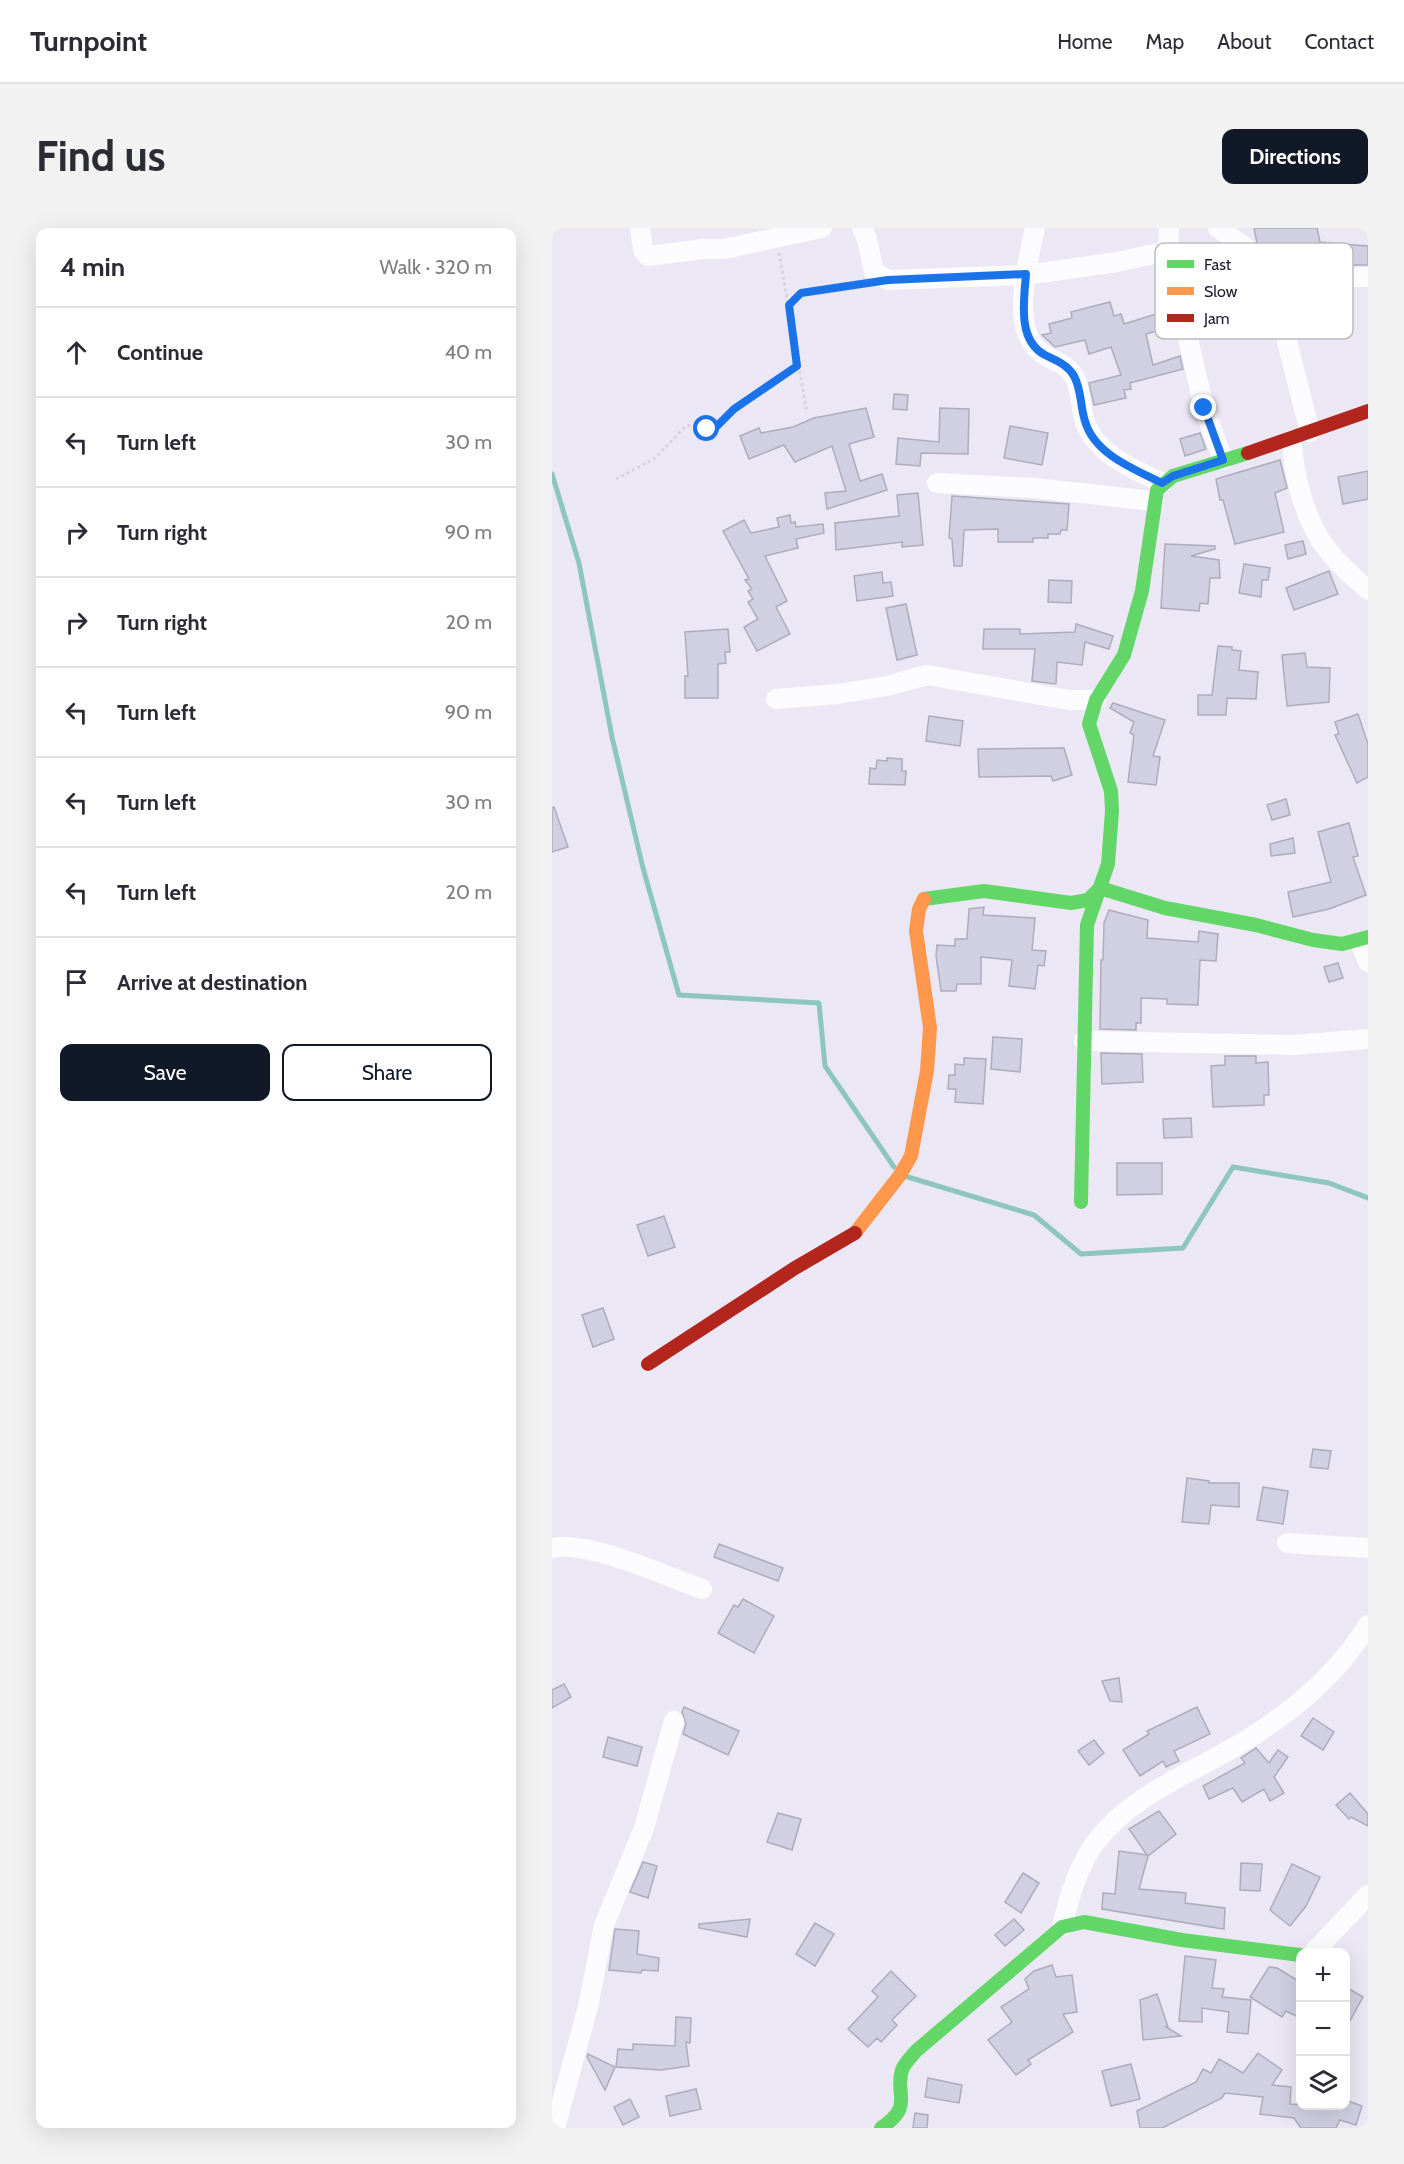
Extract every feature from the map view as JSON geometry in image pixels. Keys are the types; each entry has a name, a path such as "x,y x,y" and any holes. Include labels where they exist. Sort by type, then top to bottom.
{"street":[{"path":"640,228 643,250 648,256 703,249 724,249 822,228"},
{"path":"861,228 867,238 874,273 888,280 1026,274 1155,253"},
{"path":"1035,228 1026,274 1024,321 1027,335 1040,352 1068,367 1081,392 1085,422 1096,445 1133,469 1158,492"},
{"path":"1168,243 1169,228"},
{"path":"1218,228 1239,243"},
{"path":"1353,277 1368,277"},
{"path":"1188,339 1204,408 1223,460"},
{"path":"1284,339 1301,436 1298,481 1312,523 1335,558 1368,590"},
{"path":"938,483 1065,491 1158,492 1191,469 1301,436 1368,411"},
{"path":"1081,1202 1084,979 1087,925 1108,864 1112,811 1111,791 1089,724 1096,700 1119,667 1124,655 1142,591 1158,492"},
{"path":"776,699 838,694 887,686 927,675 1069,700 1096,700"},
{"path":"1100,888 1152,905 1259,925 1298,938 1327,942 1364,939 1368,962"},
{"path":"648,1364 795,1268 853,1235 887,1193 911,1156 927,1071 930,1028 916,931 919,909 924,899 984,891 1071,903 1088,900 1100,888"},
{"path":"1084,1041 1293,1045 1368,1039"},
{"path":"1287,1543 1368,1548"},
{"path":"552,1548 562,1546 586,1548 702,1589"},
{"path":"1062,1928 1080,1867 1096,1842 1125,1811 1282,1718 1338,1666 1368,1625"},
{"path":"555,2128 588,2007 604,1925 644,1827 674,1721"},
{"path":"1319,1948 1368,1895"},
{"path":"881,2128 893,2120 902,2103 902,2070 916,2051 1062,1928 1072,1923 1083,1922 1182,1940 1296,1954"}],"path":[{"path":"781,237 779,252 807,413"},
{"path":"789,305 801,293 888,280"},
{"path":"616,479 654,459 686,427 692,425 707,429 717,426 734,409 797,366"}],"building":[{"path":"1254,228 1317,228 1320,242 1332,243 1257,243"},
{"path":"1353,245 1368,246 1368,265 1353,265"},
{"path":"1110,302 1114,316 1121,314 1124,324 1155,314 1155,331 1146,334 1153,365 1180,356 1183,369 1130,383 1131,389 1124,390 1126,398 1094,405 1089,383 1121,375 1111,347 1089,354 1085,340 1055,347 1042,335 1051,333 1049,324 1072,318 1071,312"},
{"path":"894,394 908,395 907,410 893,409"},
{"path":"866,408 874,437 849,444 860,481 882,474 887,490 827,509 825,493 846,491 832,446 795,462 784,445 749,459 740,436 759,428 761,433 793,427 814,418"},
{"path":"940,408 969,409 968,454 921,453 920,466 896,464 898,438 939,442"},
{"path":"1010,426 1048,433 1042,465 1004,458"},
{"path":"1200,433 1206,449 1185,456 1180,439"},
{"path":"1280,460 1287,488 1275,493 1284,532 1235,544 1223,500 1220,500 1216,479"},
{"path":"1368,471 1368,499 1343,504 1338,477"},
{"path":"918,493 923,545 902,547 902,542 836,550 835,523 899,516 897,495"},
{"path":"952,496 1069,504 1067,530 1061,530 1060,534 1048,534 1048,538 1033,538 1033,542 998,542 998,529 964,530 962,566 954,566 952,539 949,538"},
{"path":"790,515 791,523 795,522 796,527 823,524 824,533 796,539 798,548 765,556 787,601 776,607 790,634 757,651 744,627 758,619 748,602 753,599 748,591 752,589 745,580 749,579 723,531 744,520 751,533 779,527 777,518"},
{"path":"1303,541 1306,554 1288,559 1285,545"},
{"path":"1165,544 1215,546 1215,549 1191,556 1219,560 1220,578 1210,578 1208,604 1200,603 1199,611 1161,608"},
{"path":"1244,564 1270,568 1268,580 1262,580 1261,597 1239,593"},
{"path":"1329,571 1338,594 1294,610 1286,588"},
{"path":"882,572 883,583 891,582 893,596 857,601 854,576"},
{"path":"1049,580 1072,581 1071,603 1048,602"},
{"path":"906,604 917,655 897,660 886,608"},
{"path":"1076,624 1113,636 1109,649 1085,642 1082,665 1057,662 1056,684 1032,681 1035,649 983,649 984,629 1020,629 1020,634 1075,632"},
{"path":"728,629 730,652 725,652 726,663 718,664 718,698 685,698 685,676 688,676 685,632"},
{"path":"1218,646 1232,647 1232,650 1241,651 1239,670 1258,672 1256,699 1227,698 1226,715 1198,715 1198,695 1212,695"},
{"path":"1305,653 1307,667 1330,668 1329,702 1287,706 1282,655"},
{"path":"1113,703 1165,720 1153,756 1160,757 1156,785 1128,782 1134,735 1130,733 1134,722 1110,708"},
{"path":"1358,714 1368,744 1368,777 1357,783 1335,735 1339,734 1335,722"},
{"path":"929,716 963,721 960,746 926,741"},
{"path":"1064,748 1072,775 1053,781 1051,776 979,777 978,749"},
{"path":"887,758 902,759 902,771 906,771 905,785 869,784 870,768 876,769 877,760 887,761"},
{"path":"1286,799 1290,815 1272,820 1267,805"},
{"path":"554,807 568,847 552,852 552,808"},
{"path":"1349,823 1358,856 1353,857 1366,895 1329,909 1293,917 1288,892 1331,882 1318,832"},
{"path":"1293,838 1295,853 1271,856 1270,844"},
{"path":"984,907 983,915 1035,918 1032,950 1046,951 1044,966 1038,965 1035,989 1009,986 1012,960 981,957 981,984 957,984 956,991 941,991 936,956 937,945 955,946 955,939 967,939 969,909"},
{"path":"1109,910 1148,920 1147,938 1198,942 1199,931 1218,934 1216,961 1200,960 1198,1005 1167,1004 1167,999 1141,998 1141,1023 1136,1023 1136,1030 1100,1029 1101,960 1103,960 1104,923"},
{"path":"1338,963 1343,978 1329,982 1324,967"},
{"path":"993,1037 1022,1039 1020,1072 991,1069"},
{"path":"1101,1053 1142,1054 1143,1082 1102,1084"},
{"path":"1225,1056 1256,1056 1256,1063 1268,1062 1269,1095 1264,1095 1264,1105 1213,1107 1211,1066 1225,1065"},
{"path":"964,1058 986,1059 983,1104 955,1102 956,1089 948,1089 949,1075 955,1075 955,1064 964,1065"},
{"path":"1191,1118 1192,1137 1164,1138 1163,1119"},
{"path":"1117,1163 1162,1163 1162,1194 1117,1195"},
{"path":"664,1216 675,1247 648,1256 637,1225"},
{"path":"603,1308 614,1339 593,1347 582,1315"},
{"path":"1313,1449 1331,1451 1328,1469 1310,1467"},
{"path":"1187,1478 1209,1481 1209,1483 1239,1483 1239,1507 1211,1505 1209,1524 1182,1522"},
{"path":"1263,1487 1288,1491 1283,1524 1257,1520"},
{"path":"719,1544 783,1568 778,1581 714,1557"},
{"path":"743,1599 774,1616 754,1653 718,1633 734,1605 738,1607"},
{"path":"1119,1678 1122,1702 1110,1701 1102,1681"},
{"path":"564,1684 571,1697 552,1708 552,1690"},
{"path":"684,1707 739,1731 728,1755 683,1734 686,1724 682,1712"},
{"path":"1197,1707 1210,1734 1174,1751 1179,1761 1166,1767 1163,1761 1140,1776 1123,1750 1149,1734 1147,1731"},
{"path":"1313,1718 1334,1732 1323,1750 1301,1736"},
{"path":"608,1737 642,1747 637,1766 603,1757"},
{"path":"1094,1740 1104,1753 1089,1765 1078,1751"},
{"path":"1256,1748 1269,1763 1278,1750 1288,1757 1274,1777 1284,1793 1270,1801 1264,1789 1242,1802 1233,1788 1209,1799 1203,1786 1245,1763 1241,1758"},
{"path":"1350,1793 1368,1814 1368,1826 1351,1817 1349,1819 1336,1805"},
{"path":"1159,1811 1176,1834 1148,1856 1139,1889 1186,1893 1185,1903 1225,1908 1224,1929 1102,1909 1103,1893 1115,1894 1119,1851 1147,1855 1129,1829"},
{"path":"778,1813 801,1819 792,1850 767,1842"},
{"path":"643,1862 657,1866 648,1898 630,1892"},
{"path":"1241,1863 1262,1864 1260,1891 1240,1890"},
{"path":"1292,1864 1320,1877 1306,1906 1290,1926 1270,1910"},
{"path":"1023,1873 1039,1883 1021,1913 1005,1902"},
{"path":"750,1919 747,1937 699,1928 699,1924"},
{"path":"1014,1919 1024,1930 1005,1946 995,1935"},
{"path":"815,1923 834,1934 815,1966 796,1954"},
{"path":"615,1929 639,1931 637,1954 659,1958 658,1971 642,1970 641,1973 609,1970"},
{"path":"1185,1956 1216,1960 1212,1988 1224,1989 1222,1997 1251,2000 1248,2034 1227,2032 1229,2012 1202,2008 1202,2022 1179,2021"},
{"path":"1052,1965 1056,1977 1072,1975 1077,2012 1063,2014 1073,2032 1028,2060 1031,2064 1016,2075 988,2040 1012,2022 1001,2007 1029,1989 1025,1979 1034,1971"},
{"path":"1269,1967 1277,1968 1296,1980 1296,2016 1286,2011 1282,2017 1250,1997"},
{"path":"891,1971 916,1996 892,2020 897,2025 881,2042 877,2038 868,2047 848,2029 878,1997 872,1991"},
{"path":"1350,1989 1363,1997 1350,2021"},
{"path":"1157,1994 1168,2027 1166,2027 1181,2036 1143,2040 1140,2000"},
{"path":"676,2017 691,2018 690,2043 686,2042 689,2066 661,2070 616,2067 618,2049 633,2050 633,2044 675,2046"},
{"path":"1258,2053 1282,2070 1272,2085 1291,2087 1290,2104 1296,2104 1296,2110 1350,2110 1350,2102 1362,2106 1356,2125 1340,2120 1336,2128 1301,2128 1294,2118 1260,2114 1263,2097 1225,2093 1222,2098 1162,2128 1140,2128 1137,2111 1196,2082 1203,2069 1211,2073 1219,2059 1243,2073"},
{"path":"588,2054 615,2067 605,2090 587,2057"},
{"path":"1131,2064 1140,2099 1111,2106 1102,2071"},
{"path":"928,2078 962,2085 959,2103 925,2097"},
{"path":"696,2089 701,2109 670,2116 666,2096"},
{"path":"630,2099 639,2117 623,2125 614,2107"},
{"path":"915,2113 928,2115 927,2128 913,2128"}],"waterway":[{"path":"552,474 579,563 612,737 643,868 679,995 819,1003 825,1066 894,1167"},
{"path":"908,1177 1034,1215 1081,1254 1183,1248 1233,1167 1329,1183 1368,1198"}],"traffic: fast":[{"path":"1081,1202 1087,925 1108,864 1112,811 1111,791 1089,724 1096,700 1124,655 1142,591 1157,490 1173,476 1248,453"},
{"path":"924,899 984,891 1071,903 1088,900 1100,888 1165,908 1256,925 1313,940 1342,944 1368,937"},
{"path":"881,2128 898,2113 902,2070 916,2051 1062,1927 1084,1922 1182,1940 1296,1954"}],"traffic: slow":[{"path":"855,1233 900,1175 911,1156 927,1071 930,1028 916,931 919,909 924,899"}],"traffic: jam":[{"path":"1248,453 1368,411"},
{"path":"648,1364 795,1268 855,1233"}],"route":[{"path":"707,429 717,426 734,409 797,366 789,305 801,293 888,280 958,279 1026,274 1024,321 1027,335 1040,352 1068,367 1081,392 1085,422 1096,445 1133,469 1162,483 1173,476 1223,460 1204,408"}]}
